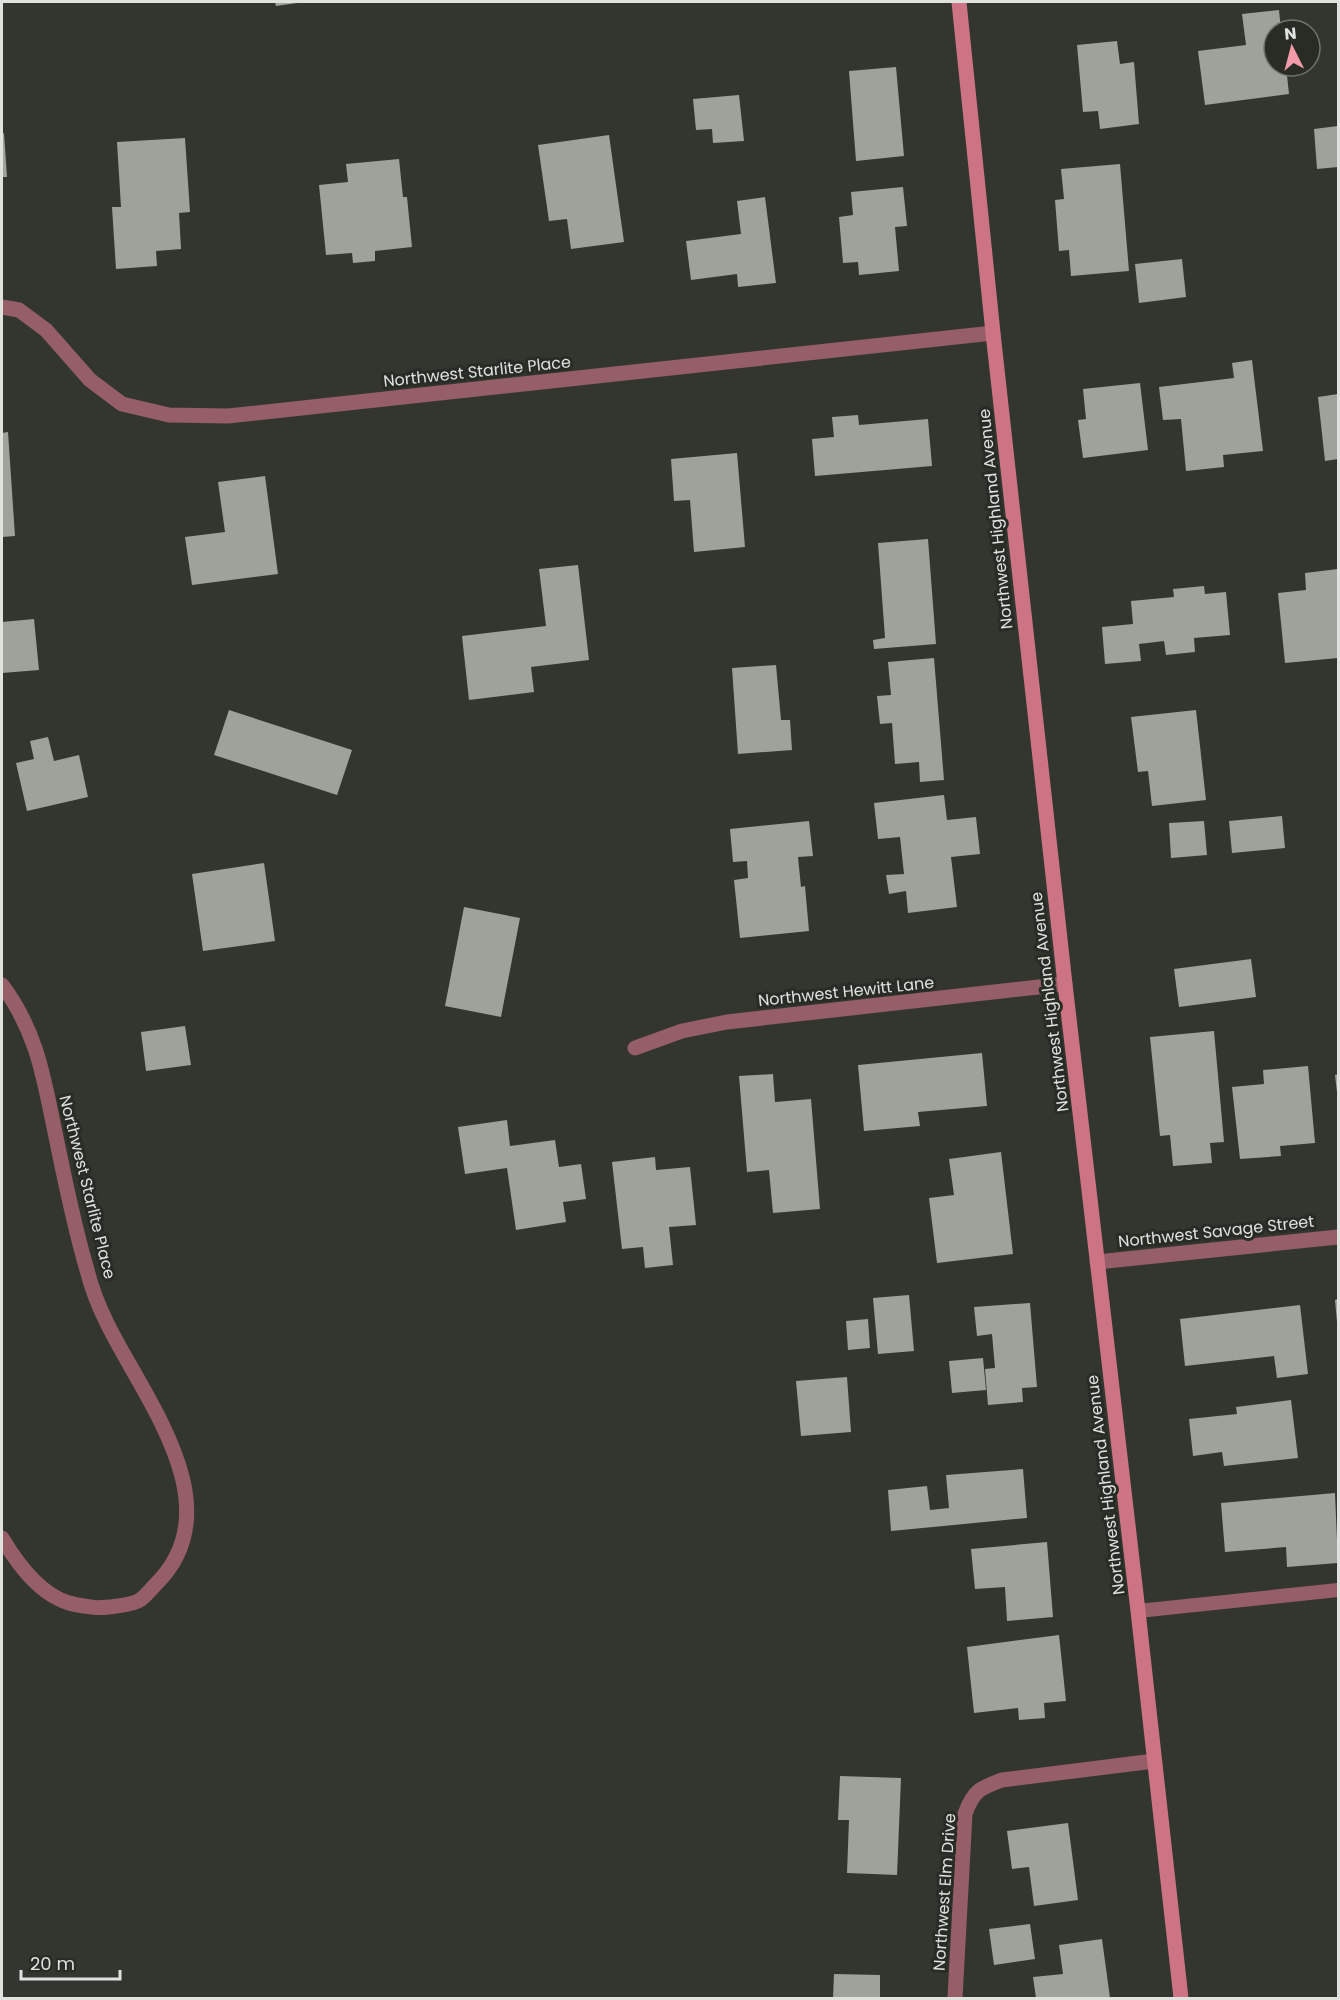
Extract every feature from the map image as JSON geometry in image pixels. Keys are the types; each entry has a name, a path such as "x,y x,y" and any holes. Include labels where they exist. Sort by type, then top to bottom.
{"main road":[{"name":"Northwest Highland Avenue","path":"959,2 1065,984 1181,1998"}],"street":[{"name":"Northwest Starlite Place","path":"2,307 19,310 45,330 90,380 122,404 170,415 228,416 993,333"},
{"name":"Northwest Hewitt Lane","path":"635,1048 682,1031 727,1022 1065,984"},
{"name":"Northwest Starlite Place","path":"2,985 24,1019 38,1054 87,1272 105,1320 175,1451 186,1504 183,1543 164,1576 139,1601 97,1608 67,1603 39,1586 16,1562 2,1538"},
{"name":"Northwest Savage Street","path":"1097,1262 1338,1237"},
{"name":"Northwest Elm Drive","path":"955,1998 965,1814 970,1799 980,1789 1002,1780 1154,1761"}],"lane":[{"path":"1138,1611 1338,1590"}],"building":[{"path":"275,2 297,2 297,3 276,6"},
{"path":"1279,10 1280,18 1262,18 1262,78 1287,78 1289,94 1205,105 1198,51 1246,45 1242,14"},
{"path":"1117,41 1120,64 1134,62 1139,124 1100,129 1098,111 1083,112 1077,45"},
{"path":"896,67 904,156 856,161 849,71"},
{"path":"739,95 744,141 713,143 712,129 696,130 693,99"},
{"path":"1338,126 1338,167 1317,169 1314,129"},
{"path":"4,133 7,177 2,177 2,134"},
{"path":"609,135 624,242 571,249 567,219 549,221 538,145"},
{"path":"185,138 190,212 179,213 181,249 156,251 157,266 116,269 112,207 121,207 117,142"},
{"path":"399,159 403,197 407,197 412,247 375,251 375,261 353,263 352,253 326,255 319,185 348,182 346,164"},
{"path":"1120,164 1129,271 1071,276 1069,250 1059,251 1055,200 1064,199 1061,169"},
{"path":"903,187 907,226 895,227 899,271 859,275 858,262 843,263 839,217 853,215 851,192"},
{"path":"765,197 776,283 738,287 737,274 691,280 686,241 741,234 737,201"},
{"path":"1182,259 1186,297 1139,303 1135,264"},
{"path":"1252,360 1263,451 1223,455 1224,467 1186,471 1181,419 1163,420 1159,387 1234,378 1232,363"},
{"path":"1140,383 1148,450 1083,458 1078,420 1086,419 1083,389"},
{"path":"1338,394 1338,459 1325,461 1318,397"},
{"path":"858,415 859,425 928,419 932,466 815,476 812,439 834,437 832,417"},
{"path":"8,432 15,536 2,537 2,433"},
{"path":"737,453 745,547 694,552 690,500 674,501 671,459"},
{"path":"265,476 278,574 192,585 185,537 225,532 218,482"},
{"path":"928,539 936,644 874,649 873,640 885,638 878,543"},
{"path":"578,565 589,660 531,667 534,692 469,700 462,636 546,626 539,569"},
{"path":"1338,569 1338,658 1285,663 1278,593 1306,590 1305,573"},
{"path":"1204,586 1205,594 1226,592 1230,635 1194,638 1195,652 1166,655 1164,641 1139,644 1141,661 1105,664 1102,627 1133,624 1131,601 1174,597 1173,589"},
{"path":"34,619 39,670 2,673 2,622"},
{"path":"934,658 944,780 920,782 919,762 895,764 892,723 880,724 877,696 891,695 888,662"},
{"path":"776,665 781,720 790,720 792,750 738,754 732,668"},
{"path":"229,710 352,750 337,795 214,755"},
{"path":"1196,710 1206,800 1152,806 1148,771 1138,772 1131,717"},
{"path":"48,737 54,761 79,755 88,797 27,811 16,763 34,759 30,741"},
{"path":"944,795 947,820 976,817 980,854 951,857 957,907 908,913 906,891 889,894 886,875 904,874 900,837 878,839 874,803"},
{"path":"1282,816 1285,848 1232,853 1229,821"},
{"path":"809,821 813,856 798,857 801,887 805,886 809,931 740,938 734,880 748,878 747,861 733,862 730,829"},
{"path":"1204,821 1207,855 1171,858 1169,823"},
{"path":"264,863 275,941 203,951 192,874"},
{"path":"464,907 520,918 501,1017 445,1006"},
{"path":"1251,959 1256,997 1179,1007 1174,969"},
{"path":"185,1026 191,1065 146,1071 141,1032"},
{"path":"1214,1031 1224,1142 1210,1143 1212,1163 1173,1166 1170,1135 1160,1136 1150,1037"},
{"path":"982,1053 987,1106 918,1112 920,1126 864,1131 858,1065"},
{"path":"1308,1066 1315,1143 1280,1146 1281,1156 1240,1159 1232,1087 1264,1084 1263,1070"},
{"path":"773,1074 775,1102 811,1099 820,1209 773,1213 769,1170 747,1172 739,1076"},
{"path":"1338,1074 1338,1092 1337,1092 1335,1075"},
{"path":"507,1120 510,1146 555,1140 559,1167 581,1164 586,1199 563,1202 566,1222 516,1230 507,1168 465,1174 458,1127"},
{"path":"1001,1152 1013,1254 937,1263 929,1198 954,1195 949,1159"},
{"path":"655,1157 656,1170 690,1167 696,1225 669,1227 673,1265 645,1268 643,1247 622,1249 612,1162"},
{"path":"909,1295 914,1351 878,1354 873,1298"},
{"path":"1338,1299 1338,1322 1337,1322 1335,1300"},
{"path":"1030,1303 1037,1387 1022,1388 1023,1402 988,1405 985,1369 995,1368 992,1334 977,1336 974,1307"},
{"path":"1300,1305 1308,1374 1277,1378 1274,1356 1185,1366 1180,1319"},
{"path":"868,1319 870,1348 848,1350 846,1321"},
{"path":"983,1358 986,1390 952,1393 949,1361"},
{"path":"847,1377 851,1432 801,1436 796,1381"},
{"path":"1291,1400 1298,1458 1224,1466 1222,1452 1193,1456 1189,1419 1237,1414 1236,1407"},
{"path":"1023,1469 1027,1518 891,1531 888,1490 927,1486 930,1510 949,1508 946,1475"},
{"path":"1335,1493 1338,1563 1287,1567 1286,1547 1225,1552 1221,1503"},
{"path":"1047,1542 1053,1617 1007,1621 1005,1587 975,1589 971,1549"},
{"path":"1059,1635 1066,1701 1044,1703 1045,1718 1019,1720 1018,1708 974,1713 967,1647"},
{"path":"840,1776 901,1778 897,1875 847,1873 849,1820 838,1820"},
{"path":"1068,1823 1078,1900 1034,1906 1029,1867 1012,1869 1007,1831"},
{"path":"1030,1924 1035,1959 994,1965 989,1929"},
{"path":"1102,1939 1110,1998 1036,1998 1033,1977 1063,1974 1059,1945"},
{"path":"834,1974 880,1975 880,1998 833,1998"}]}
